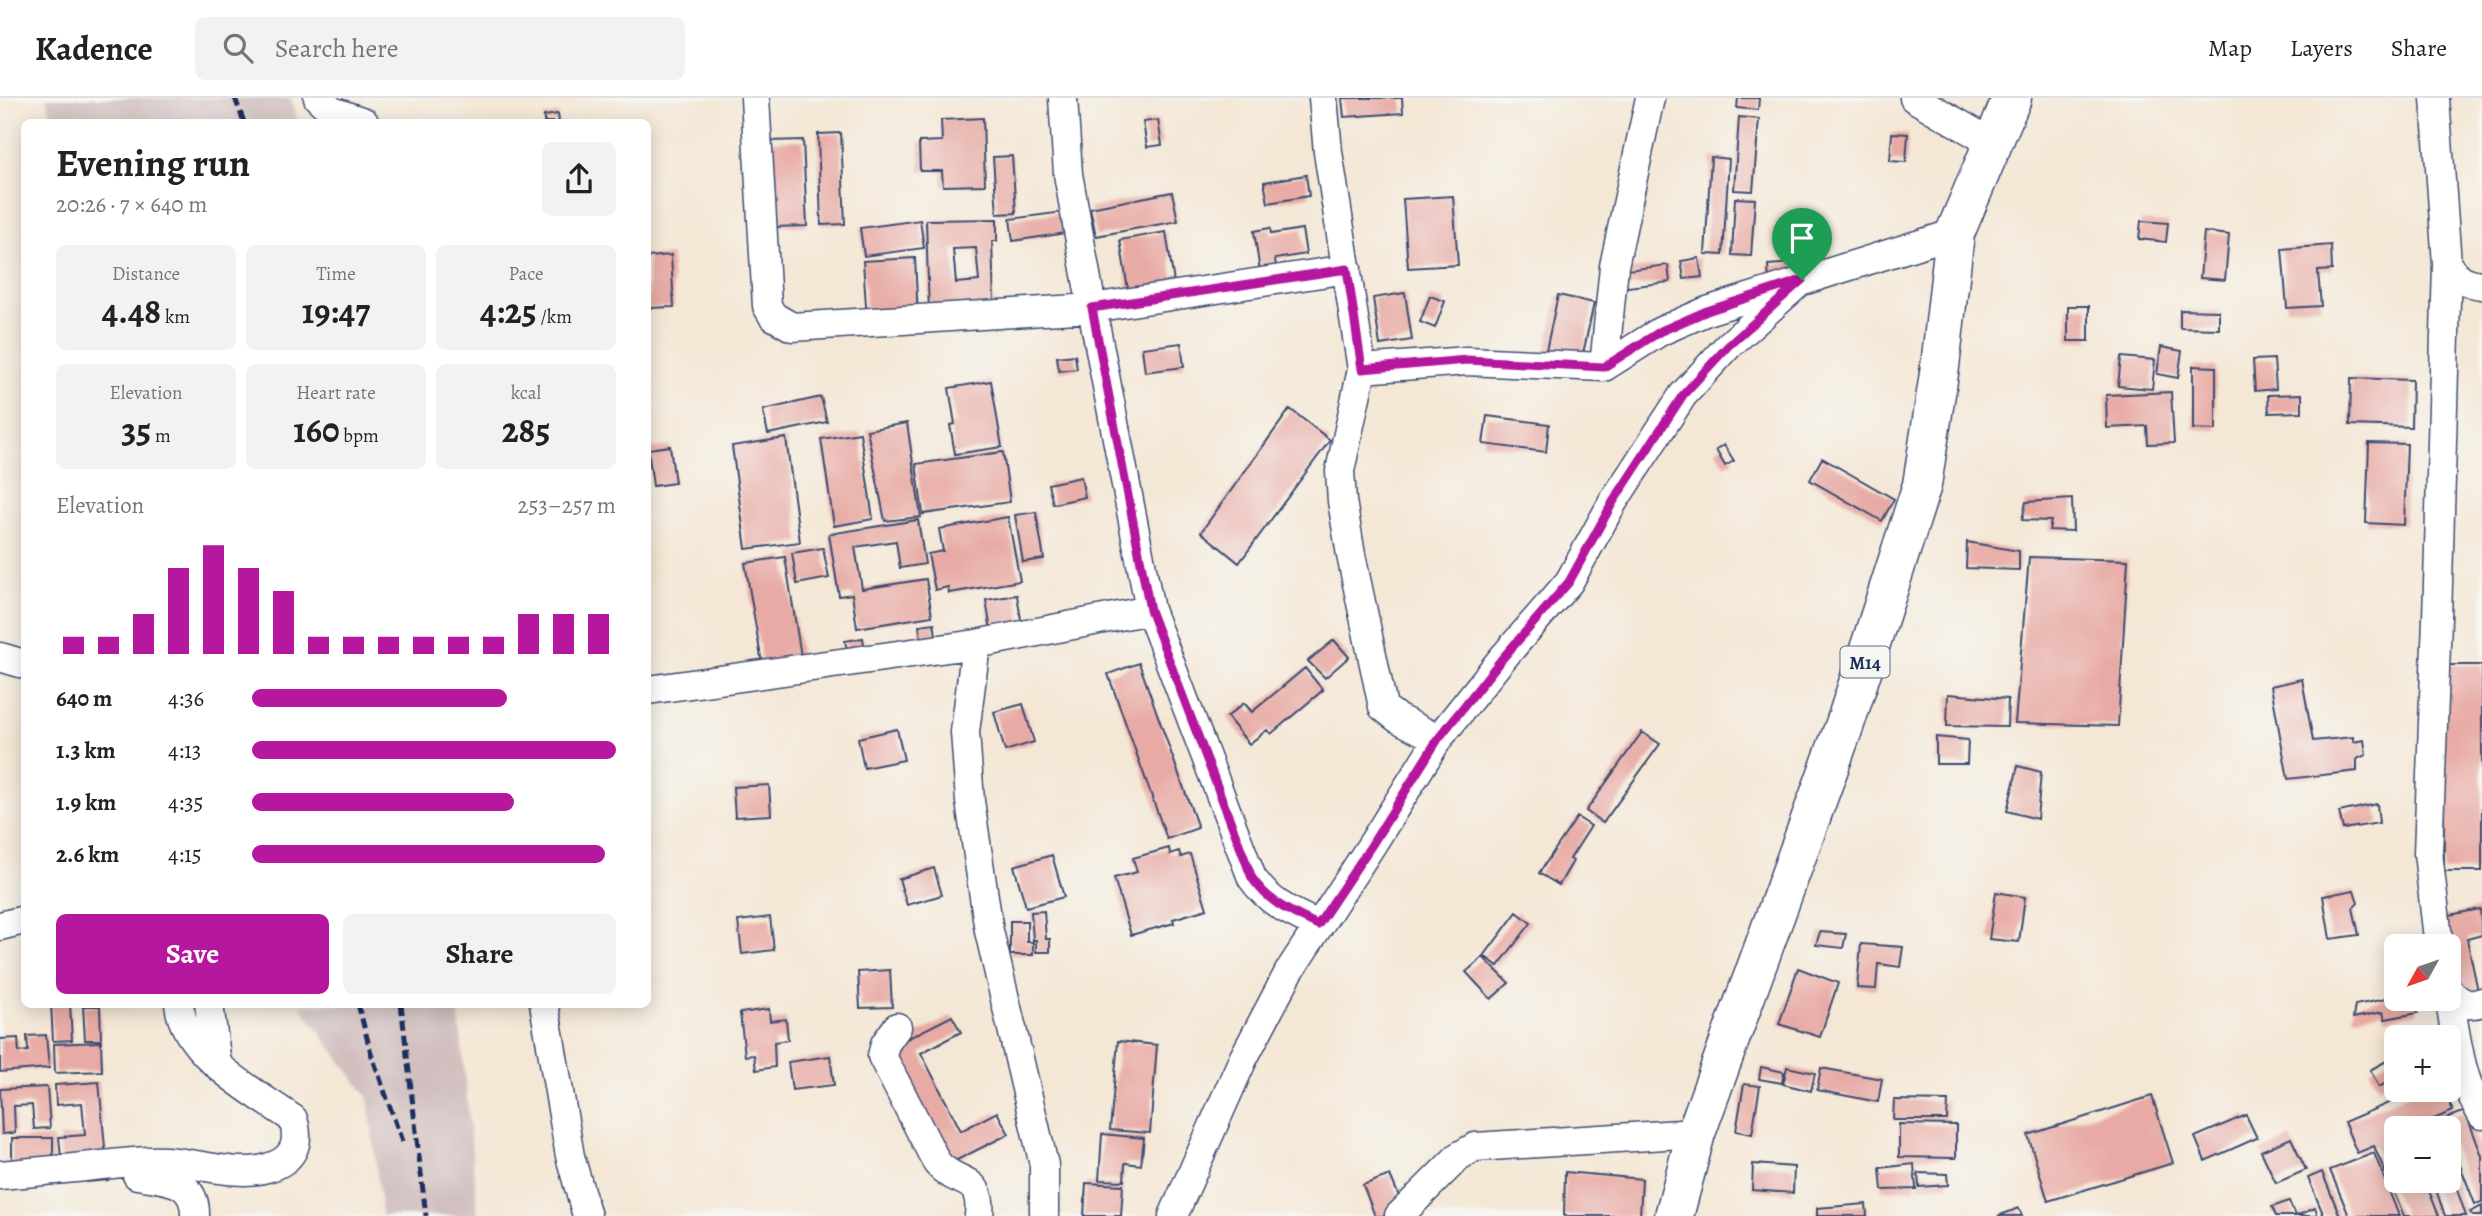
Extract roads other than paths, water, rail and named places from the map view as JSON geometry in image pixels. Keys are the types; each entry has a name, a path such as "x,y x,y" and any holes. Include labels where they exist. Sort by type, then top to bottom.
{"main road":[{"name":"M14","path":"1674,1216 1696,1133 1845,724 1922,485 1940,367 1955,233 2012,98"}],"street":[{"path":"318,98 332,111 355,119"},
{"path":"755,98 766,306 773,316 792,327 1092,308 1347,269"},
{"path":"1063,98 1068,174 1150,610 1252,878 1261,892 1273,902 1318,925"},
{"path":"1323,98 1328,152 1362,369 1340,471 1351,555 1383,707 1397,718 1438,739"},
{"path":"1604,367 1614,266 1650,98"},
{"path":"1914,98 1994,144"},
{"path":"2435,98 2447,264 2428,853 2438,934"},
{"path":"1362,369 1467,360 1604,367 1661,331 1707,311 1955,233"},
{"path":"2447,264 2455,276 2468,283 2482,285"},
{"path":"1173,1216 1243,1059 1290,970 1438,739 1501,660 1569,582 1613,502 1683,395 1728,346 1802,280"},
{"path":"651,690 976,644 1150,610"},
{"path":"976,644 965,732 970,801 989,931 1044,1165 1044,1216"},
{"path":"0,657 21,663"},
{"path":"0,926 21,921"},
{"path":"2461,1002 2468,1005 2482,1002"},
{"path":"0,1175 130,1161 166,1161 252,1171 269,1168 284,1161 296,1145 297,1133 293,1119 198,1047 186,1031 180,1008"},
{"path":"210,1008 217,1064"},
{"path":"545,1008 570,1156 587,1216"},
{"path":"2452,1012 2462,1068 2472,1099 2482,1115"},
{"path":"897,1027 888,1038 882,1056 937,1163 947,1173 970,1183 978,1193 979,1216"},
{"path":"1399,1216 1459,1156 1475,1147 1696,1133"},
{"path":"88,1167 171,1180 182,1185 195,1204 195,1216"}],"railway":[{"path":"235,98 243,119"},
{"path":"359,1008 371,1053 403,1144"},
{"path":"401,1008 426,1216"}]}
